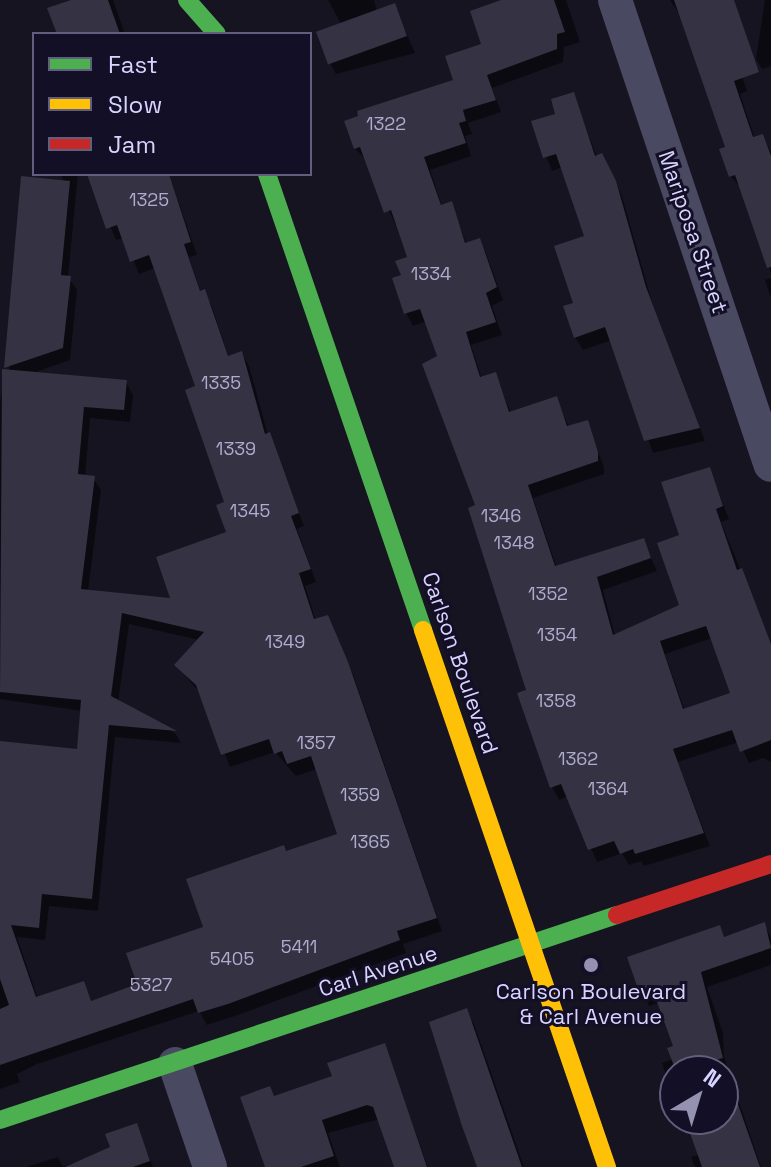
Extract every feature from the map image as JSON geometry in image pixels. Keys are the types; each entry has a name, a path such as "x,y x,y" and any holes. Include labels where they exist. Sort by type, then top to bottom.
{"main road":[{"path":"187,0 216,32"},
{"path":"219,32 225,11"},
{"name":"Carlson Boulevard","path":"268,176 607,1167"},
{"name":"Carl Avenue","path":"0,1120 532,946 771,864"}],"street":[{"name":"Mariposa Street","path":"615,0 771,465"},
{"path":"175,1064 210,1167"}],"building":[{"path":"71,0 108,0 119,32 56,32 47,8"},
{"path":"501,0 554,0 565,32 557,34 557,49 487,75 496,100 463,110 466,121 459,123 466,143 424,157 441,205 452,201 465,243 480,238 497,287 486,293 496,322 466,332 480,377 496,372 509,412 557,396 567,426 588,420 598,461 528,485 555,566 644,538 651,558 597,577 613,635 679,605 657,543 679,535 661,482 710,467 723,506 716,509 737,570 742,568 771,644 771,740 740,752 732,730 673,749 704,833 635,854 633,849 620,854 614,841 588,850 561,784 550,788 517,693 526,690 468,508 475,505 422,364 437,356 420,309 404,314 392,278 401,275 395,261 407,257 391,210 384,213 360,147 354,149 344,121 358,116 357,111 453,80 445,56 481,44 470,11","holes":["706,626 730,693 683,709 660,641"]},
{"path":"674,0 734,0 759,72 734,81 753,137 763,134 771,156 771,267 767,268 735,175 729,177 719,149 725,147"},
{"path":"395,3 407,36 328,65 316,32"},
{"path":"574,92 595,156 602,153 616,181 646,287 700,428 644,441 605,327 574,338 563,306 573,303 554,246 584,236 556,154 543,158 531,121 555,114 551,99"},
{"path":"21,176 70,181 61,275 71,276 63,348 4,368"},
{"path":"88,176 170,176 191,242 184,244 200,291 205,289 228,356 242,351 265,434 270,432 299,513 291,516 311,569 299,573 314,619 328,615 348,662 437,918 397,931 400,940 228,1004 198,1013 193,999 0,1065 0,1009 9,1005 0,979 0,741 77,749 81,700 0,692 2,369 127,380 124,410 84,407 78,474 95,476 81,589 170,598 156,557 226,532 216,505 224,502 185,390 195,386 149,255 130,262 117,225 106,229","holes":["122,613 204,632 174,665 196,685 221,755 269,739 274,754 282,751 287,764 311,756 337,834 286,851 284,845 186,879 203,927 126,953 137,984 91,1001 84,981 36,997 11,925 39,928 42,894 92,899 109,725 177,731 111,696"]},
{"path":"765,922 771,948 701,972 722,1055 670,1055 667,1048 673,1046 652,988 639,992 627,957 720,925 724,937"},
{"path":"467,1008 522,1167 477,1167 462,1126 429,1022"},
{"path":"385,1043 427,1167 394,1167 373,1107 367,1105 322,1120 334,1156 301,1167 265,1167 240,1097 270,1086 274,1096 332,1076 327,1063"},
{"path":"739,1107 760,1167 702,1167 691,1135 739,1135"},
{"path":"137,1123 150,1161 133,1167 65,1167 110,1147 105,1134"}],"traffic: fast":[{"path":"187,0 215,32"},
{"path":"268,176 423,630"},
{"path":"0,1120 617,915"}],"traffic: slow":[{"path":"423,630 607,1167"}],"traffic: jam":[{"path":"617,915 771,864"}],"place":[{"name":"Carlson Boulevard & Carl Avenue","path":"591,965"}]}
